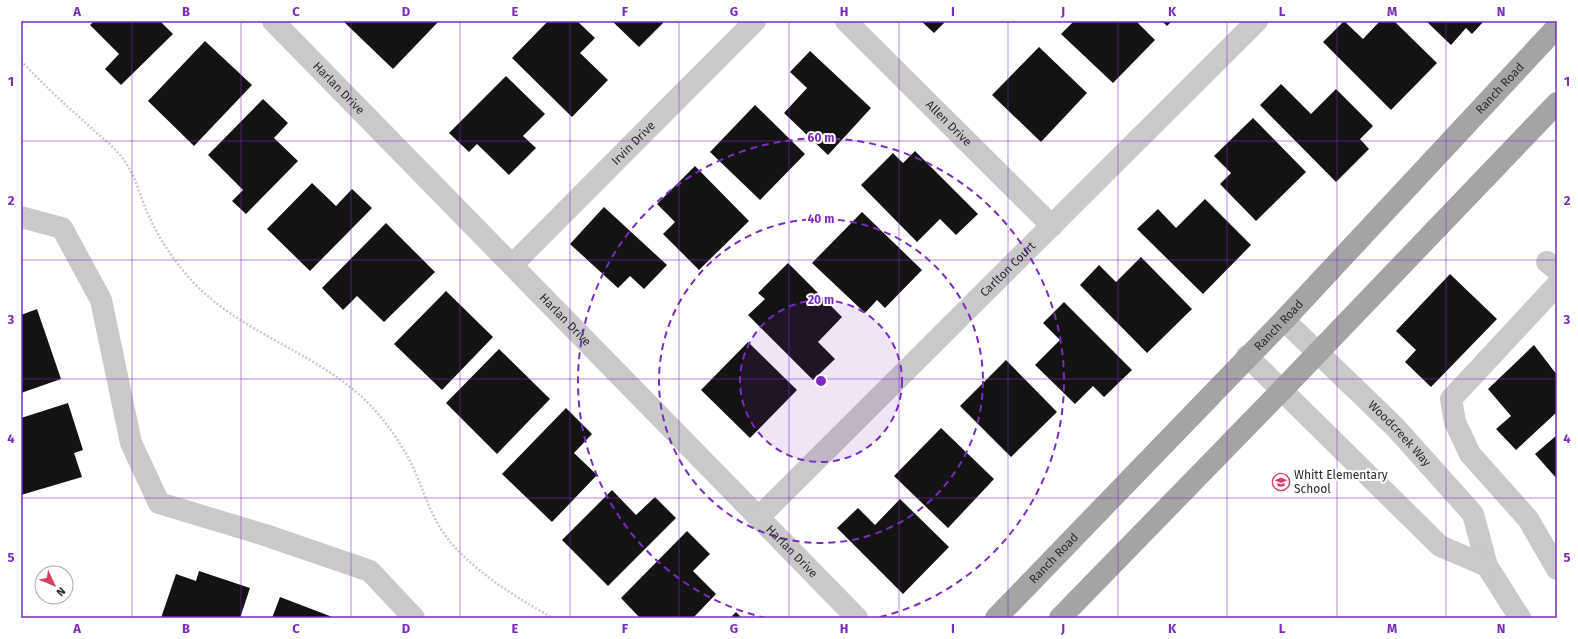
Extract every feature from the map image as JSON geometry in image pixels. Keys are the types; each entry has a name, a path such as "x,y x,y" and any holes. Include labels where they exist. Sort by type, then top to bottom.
{"main road":[{"name":"Ranch Road","path":"996,618 1284,320 1557,27"},
{"path":"1060,618 1282,390 1557,103"}],"street":[{"name":"Harlan Drive","path":"273,21 858,618"},
{"name":"Irvin Drive","path":"512,265 755,21"},
{"name":"Allen Drive","path":"846,21 1052,226"},
{"name":"Carlton Court","path":"759,517 1257,21"},
{"path":"21,217 62,228 102,300 131,443 159,503 265,535 370,571 414,618"},
{"path":"1557,285 1451,399 1455,422 1470,454 1528,518 1557,569"},
{"name":"Woodcreek Way","path":"1284,320 1395,427 1474,514 1487,566 1520,618"},
{"path":"1248,356 1440,546 1487,566"}],"path":[{"path":"21,61 50,91 124,160 133,176 148,215 160,237 180,266 198,287 218,305 349,385 372,408 392,432 408,458 438,524 447,539 494,582 553,618"}],"building":[{"path":"94,21 160,21 173,34 121,85 105,69 119,54 90,25"},
{"path":"343,21 439,21 393,69"},
{"path":"548,21 577,21 595,38 580,53 608,80 572,117 512,58"},
{"path":"612,21 665,21 639,47"},
{"path":"921,21 946,21 934,33"},
{"path":"1074,21 1136,21 1155,40 1113,83 1061,34"},
{"path":"1162,21 1172,21 1167,26"},
{"path":"1344,21 1363,39 1380,21 1394,21 1437,63 1391,110 1323,42"},
{"path":"1426,21 1484,21 1472,34 1466,28 1451,45"},
{"path":"205,41 252,85 194,146 148,101"},
{"path":"1039,47 1087,93 1041,142 992,95"},
{"path":"810,51 871,108 828,155 784,113 807,88 790,72"},
{"path":"506,76 545,114 523,136 536,148 509,175 477,144 469,152 449,133"},
{"path":"1281,84 1311,114 1336,89 1373,126 1360,139 1369,149 1336,182 1260,105"},
{"path":"263,99 288,123 274,138 298,161 246,214 232,201 243,190 208,155"},
{"path":"755,105 805,154 760,200 710,152"},
{"path":"1253,118 1306,172 1256,221 1220,184 1231,173 1214,156"},
{"path":"915,151 978,214 956,235 940,219 917,242 861,185 893,153 903,163"},
{"path":"695,166 749,221 699,270 663,234 675,222 657,204"},
{"path":"312,183 336,206 352,189 372,208 310,271 267,229"},
{"path":"1205,199 1251,245 1203,294 1137,229 1158,209 1176,228"},
{"path":"604,207 667,265 644,289 630,276 618,288 570,244"},
{"path":"862,212 922,270 885,308 877,300 865,313 812,263"},
{"path":"386,223 435,272 384,322 357,296 343,310 322,288"},
{"path":"1141,257 1192,309 1147,353 1080,285 1099,265 1116,282"},
{"path":"788,263 842,317 818,342 835,359 813,380 748,315 765,299 758,293"},
{"path":"1450,274 1497,319 1431,387 1405,362 1416,350 1396,331"},
{"path":"446,291 493,337 442,390 394,344"},
{"path":"1064,302 1132,370 1104,397 1093,386 1075,404 1035,365 1060,340 1043,323"},
{"path":"37,309 61,379 21,393 21,315"},
{"path":"748,342 797,390 750,438 701,390"},
{"path":"1534,345 1557,375 1557,412 1516,450 1496,429 1511,416 1488,389"},
{"path":"499,349 550,399 497,454 446,403"},
{"path":"1006,360 1057,412 1011,457 960,406"},
{"path":"68,403 83,450 74,453 82,477 21,495 21,418"},
{"path":"566,408 592,434 574,453 597,475 552,522 502,474"},
{"path":"941,428 994,479 948,528 894,476"},
{"path":"1557,435 1557,479 1535,454"},
{"path":"612,490 636,515 655,497 676,518 608,586 562,540"},
{"path":"900,499 949,547 903,594 837,528 858,508 875,525"},
{"path":"687,531 710,554 693,571 716,594 693,618 640,618 621,598"},
{"path":"199,571 250,588 240,618 161,618 176,574 196,581"},
{"path":"280,597 335,618 272,618"},
{"path":"736,612 742,618 730,618"}],"place":[{"name":"Whitt Elementary School","path":"1281,482"}]}
